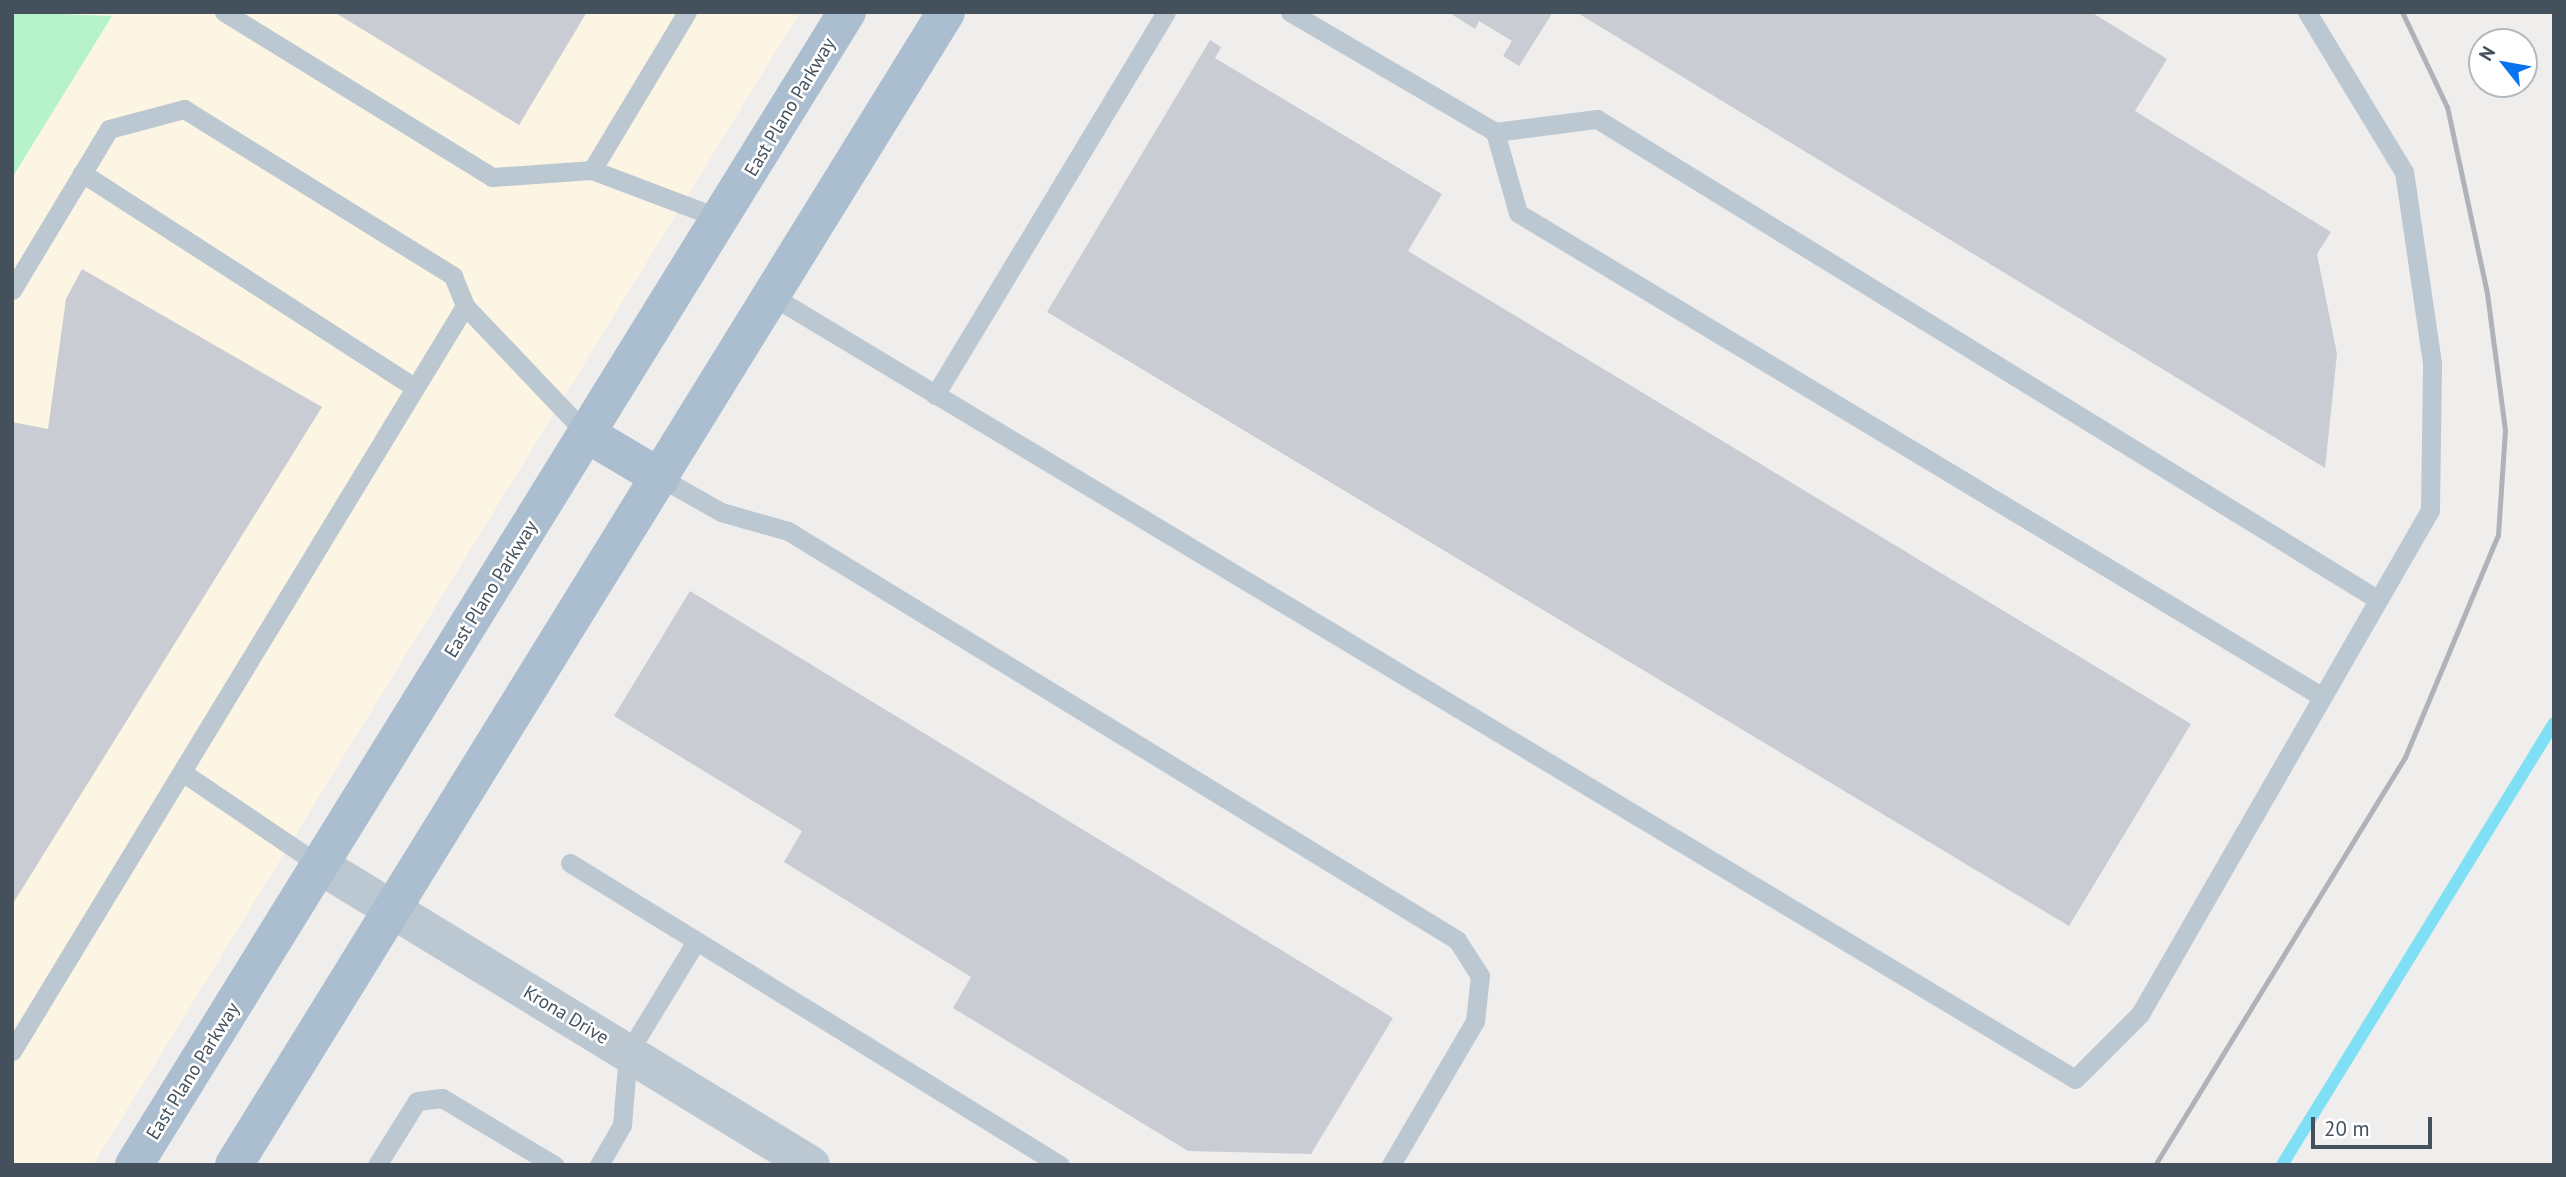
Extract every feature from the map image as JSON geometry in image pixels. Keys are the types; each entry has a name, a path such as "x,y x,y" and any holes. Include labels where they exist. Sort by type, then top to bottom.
{"main road":[{"name":"East Plano Parkway","path":"134,1165 722,219 847,12"},
{"path":"234,1165 661,478 946,12"},
{"path":"587,434 661,478"}],"street":[{"name":"Krona Drive","path":"321,866 811,1165"}],"lane":[{"path":"225,12 492,177 592,170 722,219"},
{"path":"592,170 687,12"},
{"path":"935,395 1166,12"},
{"path":"1290,12 1495,132 1597,119 2377,598"},
{"path":"772,296 2075,1079 2140,1014 2430,510 2432,363 2404,172 2307,12"},
{"path":"12,290 109,129 184,109 453,276 465,306 587,434"},
{"path":"1495,132 1518,213 2321,696"},
{"path":"82,173 415,388"},
{"path":"12,1051 465,306"},
{"path":"661,478 720,512 788,531 1457,940 1480,976 1475,1021 1391,1165"},
{"path":"182,772 321,866"},
{"path":"570,863 1060,1165"},
{"path":"599,1165 622,1125 628,1053 696,941"},
{"path":"377,1165 417,1101 442,1098 554,1165"}],"shaded area":[{"path":"12,12 800,12 93,1165 12,1165"}],"green space":[{"path":"12,12 112,16 12,178"}],"building":[{"path":"334,12 587,12 519,125"},
{"path":"1448,12 1553,12 1519,66 1503,56 1512,41 1479,21 1475,29"},
{"path":"1576,12 2091,12 2167,59 2135,111 2331,232 2317,254 2337,354 2325,468"},
{"path":"1210,40 1221,47 1215,58 1442,194 1408,251 2191,724 2069,926 1047,312"},
{"path":"82,269 322,407 12,905 12,422 48,429 66,299"},
{"path":"690,591 1393,1018 1311,1154 1188,1151 953,1008 971,977 784,862 802,831 614,716"}],"waterway":[{"path":"2282,1165 2554,723"}],"railway":[{"path":"2155,1165 2405,757 2498,535 2505,430 2487,293 2447,107 2402,12"}]}
